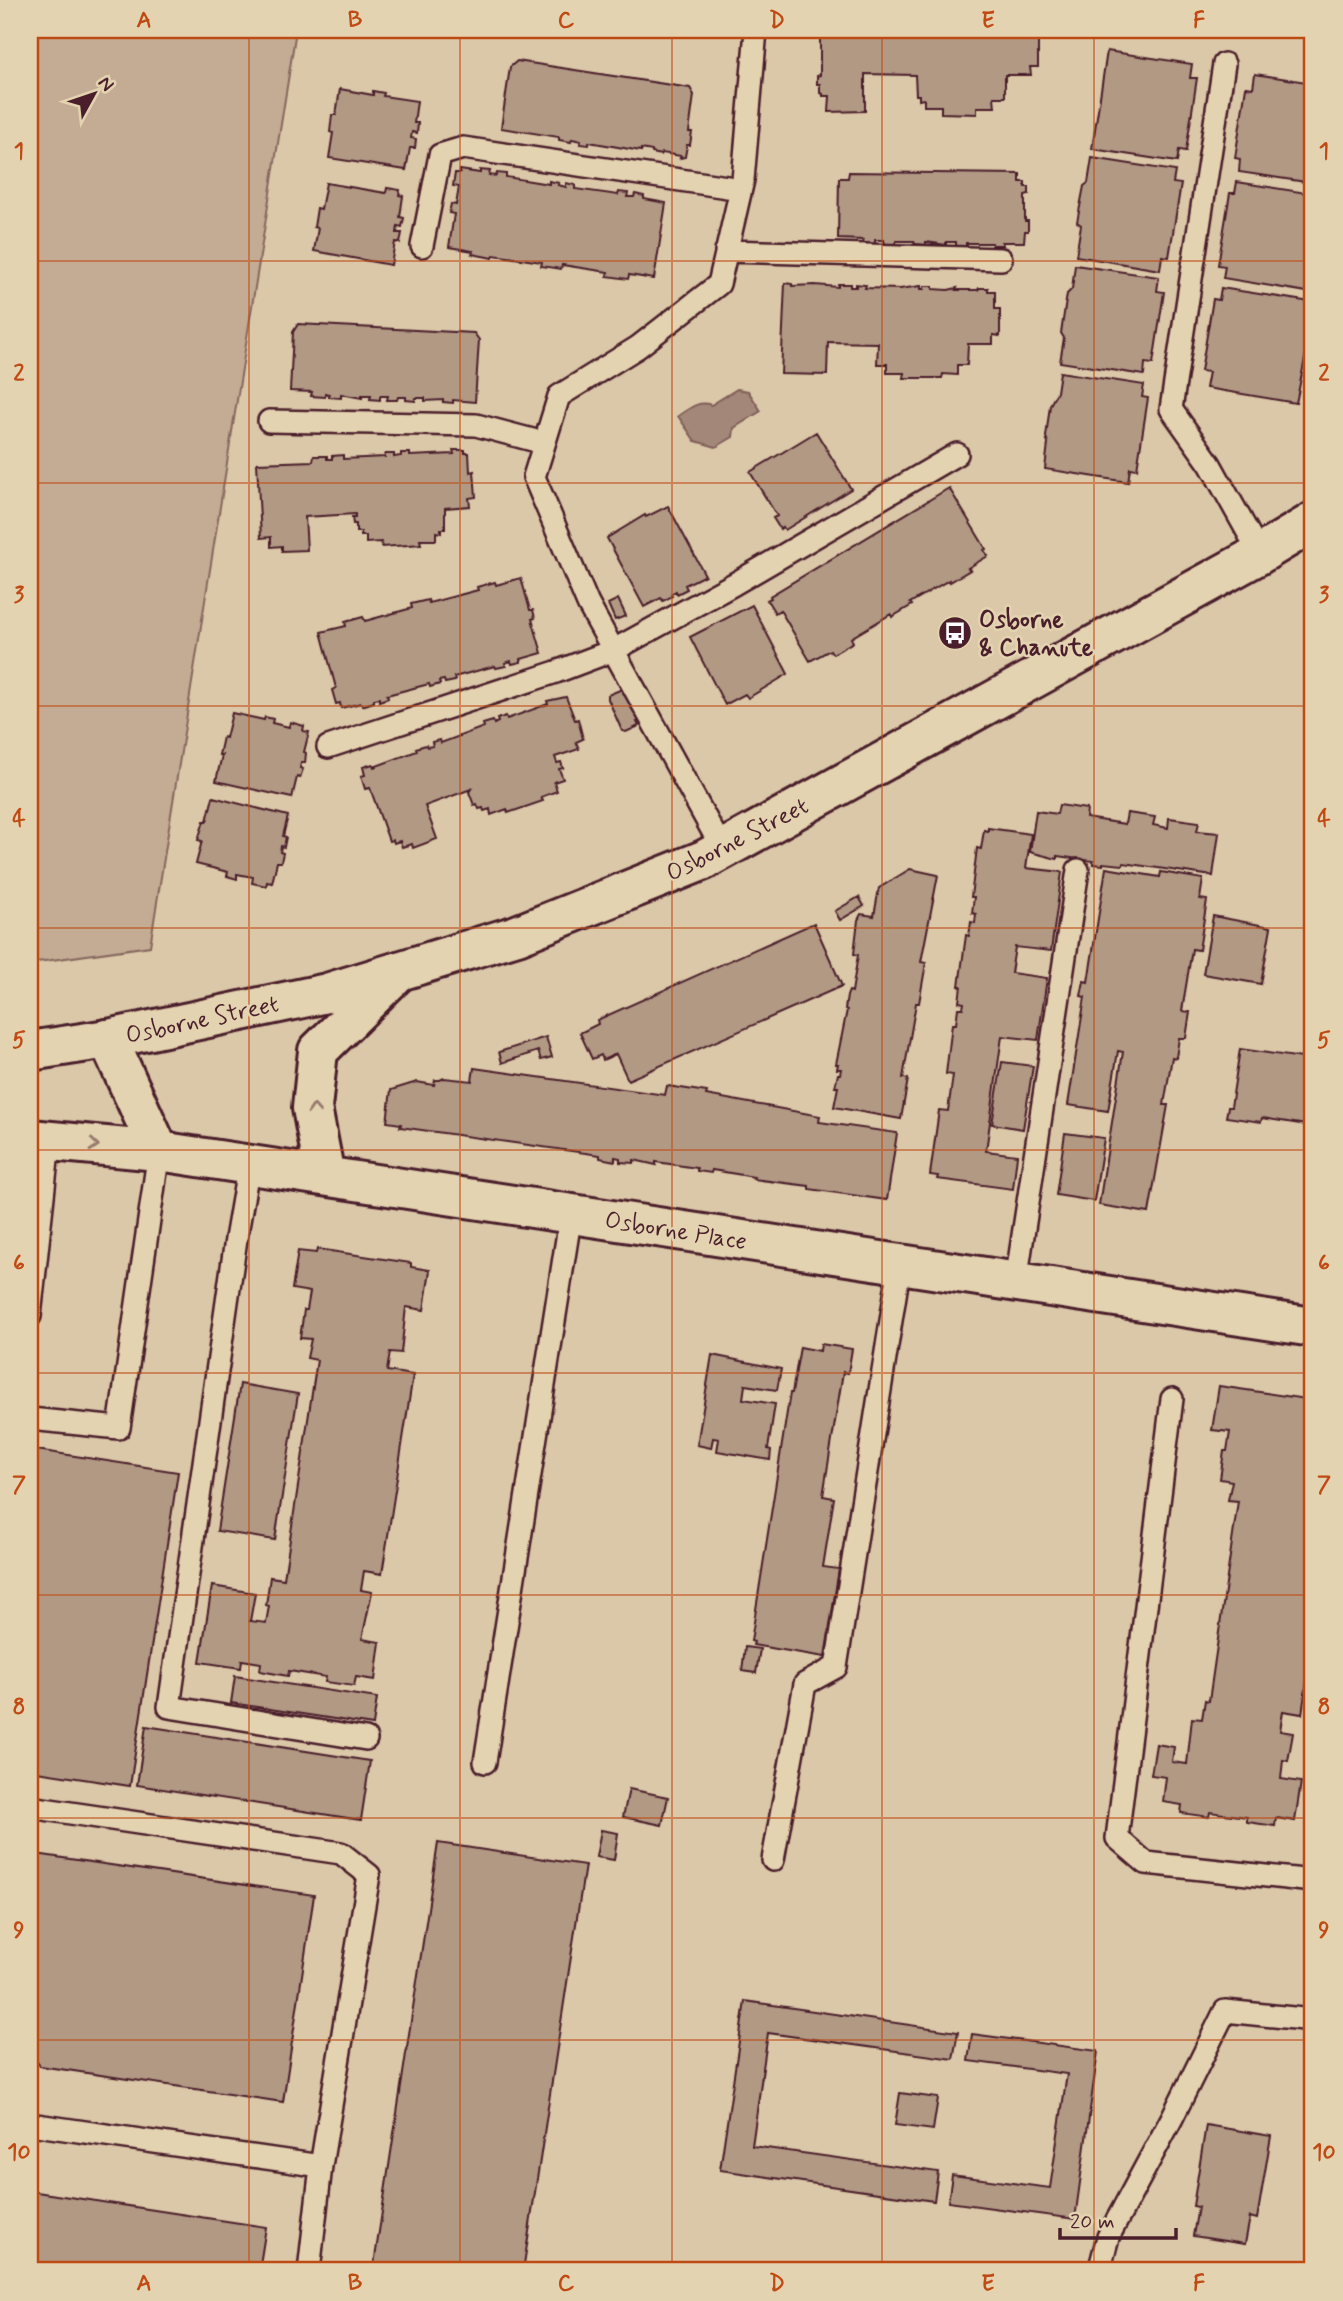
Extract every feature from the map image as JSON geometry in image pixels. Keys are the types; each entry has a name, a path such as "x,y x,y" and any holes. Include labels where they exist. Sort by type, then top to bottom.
{"street":[{"name":"Osborne Street","path":"30,1051 108,1039 327,993 517,934 704,860 1260,554 1313,522"},
{"path":"325,1176 312,1108 318,1051 399,971"},
{"path":"108,1039 159,1151"},
{"name":"Osborne Place","path":"39,1140 159,1151 249,1164 1313,1327"}],"lane":[{"path":"723,850 588,604 534,477 559,396 638,347 719,284 741,189 756,30"},
{"path":"1224,64 1171,409 1210,464 1260,554"},
{"path":"422,246 440,155 463,148 741,189"},
{"path":"726,251 1001,259"},
{"path":"269,421 476,425 544,443"},
{"path":"328,747 556,672 614,650 734,584 957,454"},
{"path":"1016,1282 1078,870"},
{"path":"30,1316 39,1140"},
{"path":"30,1419 119,1429 159,1151"},
{"path":"249,1164 169,1707 366,1739"},
{"path":"485,1762 571,1213"},
{"path":"773,1860 805,1684 836,1667 900,1264"},
{"path":"1172,1399 1117,1838 1146,1863 1313,1881"},
{"path":"30,1807 341,1853 369,1875 321,2166 309,2271"},
{"path":"1098,2271 1108,2237 1172,2118 1225,2011 1313,2020"},
{"path":"30,2124 321,2166"}],"shaded area":[{"path":"30,30 296,30 150,946 30,963"},
{"path":"737,389 748,391 761,411 734,428 733,437 716,447 695,441 678,416 698,404 711,405"}],"building":[{"path":"818,30 1038,30 1038,67 1030,67 1031,75 1005,75 1005,97 994,97 995,107 977,107 977,114 941,113 941,106 924,106 924,99 919,100 919,95 916,95 915,75 865,74 865,111 829,112 830,96 823,96 820,93 820,84 817,84 817,76 820,75"},
{"path":"1107,51 1192,64 1190,78 1197,78 1186,151 1179,150 1177,162 1092,149"},
{"path":"517,61 690,88 694,95 689,132 692,132 685,157 589,142 589,145 580,144 581,141 572,139 571,142 559,140 559,137 501,128 510,67"},
{"path":"1255,74 1313,83 1313,183 1239,172 1240,159 1235,158 1246,87 1253,88"},
{"path":"340,89 373,95 373,91 384,93 383,96 417,101 414,123 418,123 417,133 412,132 411,138 416,139 415,148 410,148 406,170 329,158 333,133 330,132 332,115 336,115"},
{"path":"1092,158 1175,171 1173,183 1181,184 1169,257 1162,256 1160,270 1076,256 1081,225 1077,222"},
{"path":"460,170 480,173 480,170 490,171 489,175 506,174 506,177 549,184 549,181 566,187 566,183 575,185 575,189 618,195 619,192 628,193 627,197 634,197 635,194 644,196 644,199 666,203 654,279 629,275 628,279 607,276 608,272 562,265 561,269 541,266 542,262 494,255 493,258 449,247 454,214 449,213 451,204 456,205 459,187 453,186 455,173 460,173"},
{"path":"849,172 1020,174 1020,182 1025,182 1025,187 1029,187 1029,194 1025,195 1025,221 1028,221 1028,231 1025,231 1024,242 1002,242 1003,245 966,243 966,246 956,246 956,242 946,242 946,245 926,242 926,245 915,244 914,241 885,244 884,240 875,240 875,244 864,243 863,240 838,239 839,178 848,178"},
{"path":"1237,182 1313,194 1313,264 1307,292 1223,278 1225,266 1218,265 1230,193 1235,193"},
{"path":"326,183 386,193 387,188 400,190 399,195 403,196 400,217 404,218 402,227 398,226 397,233 402,233 400,243 395,242 391,265 314,251 318,228 314,227 317,208 321,209"},
{"path":"1075,265 1159,277 1157,291 1164,292 1153,364 1145,363 1144,375 1060,362 1067,294 1072,289"},
{"path":"785,283 792,286 838,287 838,284 850,284 850,287 856,287 856,284 866,285 865,288 900,289 921,286 921,289 924,289 924,286 933,286 933,289 948,290 988,288 988,291 995,291 995,309 1000,309 1000,336 993,335 993,344 968,344 967,365 957,365 957,375 943,374 942,378 903,378 904,373 887,373 887,364 877,364 878,343 828,342 827,375 781,374"},
{"path":"1221,288 1311,302 1307,349 1296,403 1206,388 1209,372 1201,371 1213,299 1219,300"},
{"path":"298,324 474,333 479,340 475,402 425,401 425,398 415,398 415,401 406,400 406,397 387,400 388,396 380,396 380,400 370,399 371,395 362,395 362,398 341,394 341,398 329,397 329,394 325,393 325,397 311,396 312,392 290,391 293,332"},
{"path":"1060,372 1144,385 1142,397 1148,398 1137,469 1130,468 1128,482 1045,469 1050,405 1057,392"},
{"path":"816,432 851,489 785,530 783,527 780,529 773,518 777,516 750,472"},
{"path":"453,450 465,450 465,453 469,453 470,472 474,471 476,497 469,498 470,506 445,508 445,529 441,529 441,533 436,532 436,540 382,547 381,542 366,543 366,536 356,532 352,517 355,517 355,514 305,517 307,550 282,551 282,546 271,547 271,537 261,538 257,463 313,461 314,456 327,456 327,459 332,459 332,456 343,455 343,459 385,457 385,454 394,454 394,457 401,456 401,453 410,453 410,456 454,454"},
{"path":"949,488 988,556 968,568 970,570 910,603 912,605 892,617 891,614 851,638 853,642 833,654 830,650 810,661 780,610 775,613 767,600 770,596"},
{"path":"668,506 705,575 685,585 687,589 677,594 676,591 663,601 661,598 644,607 607,538 645,515 646,517"},
{"path":"521,578 530,610 533,610 535,618 532,619 542,653 521,659 521,662 512,664 511,661 505,663 506,666 495,666 454,677 455,681 439,681 440,684 430,687 429,684 387,695 388,698 379,701 379,698 374,699 374,702 362,706 361,703 341,708 340,703 336,704 332,690 336,688 321,632 346,626 345,622 363,617 365,621 412,608 411,604 428,600 429,603 478,590 477,587 495,582 496,585"},
{"path":"618,599 626,616 615,620 608,604"},
{"path":"752,605 788,674 748,698 745,694 725,705 690,637"},
{"path":"622,689 623,692 626,691 641,721 637,722 639,726 626,732 622,731 608,699 608,695"},
{"path":"566,697 575,720 578,719 583,739 576,742 579,749 555,757 563,768 559,769 563,779 554,782 557,791 541,797 543,801 508,813 507,809 491,815 490,809 484,811 483,808 479,809 477,804 474,805 469,792 471,789 425,806 437,839 413,848 412,844 402,847 400,841 389,841 370,788 365,789 361,776 365,775 363,767 373,764 374,767 417,751 416,748 433,746 432,742 440,740 441,743 484,727 483,724 493,721 494,724 498,722 497,719 506,716 507,719 548,704 547,701"},
{"path":"232,713 264,720 265,717 273,719 272,723 289,727 290,722 304,726 303,731 309,732 304,752 305,763 301,763 300,768 303,769 300,778 297,777 292,798 216,781 223,737 226,738"},
{"path":"213,797 288,816 283,836 286,837 284,847 281,846 280,852 283,853 281,862 277,862 272,883 267,882 266,886 252,883 253,877 237,874 237,879 227,876 228,872 196,864 202,841 198,840 204,821 207,821"},
{"path":"1059,805 1087,809 1086,818 1125,824 1127,813 1155,817 1153,825 1168,828 1169,818 1199,822 1197,831 1219,833 1213,876 1124,863 1093,864 1093,861 1057,856 1057,859 1030,852 1036,811 1057,814"},
{"path":"988,828 1031,834 1026,868 1062,872 1051,951 1015,947 1011,973 1047,978 1038,1040 1002,1036 986,1151 1017,1155 1013,1189 937,1179 938,1176 930,1175 939,1110 948,1111 953,1075 946,1074 952,1024 956,1024 958,1008 963,1008 964,1003 959,1002 959,986 966,935 969,936 971,922 975,923 976,914 972,913 974,897 971,897 977,848 981,849 984,830 988,831"},
{"path":"1106,868 1160,877 1161,872 1203,879 1200,899 1207,900 1199,950 1192,949 1182,1011 1190,1012 1186,1038 1179,1038 1176,1058 1172,1057 1164,1105 1168,1105 1149,1213 1099,1205 1123,1052 1118,1051 1108,1111 1068,1105 1085,997 1081,996 1084,981 1088,982"},
{"path":"910,869 938,875 921,962 926,963 903,1078 908,1079 901,1119 834,1107 838,1087 835,1087 841,1069 837,1069 836,1064 847,1010 847,996 849,991 852,992 858,955 854,954 858,920 861,914 874,916 879,888"},
{"path":"859,897 864,906 840,920 835,911"},
{"path":"1213,916 1271,927 1261,984 1203,974"},
{"path":"814,923 842,986 628,1080 616,1054 603,1060 601,1055 592,1059 580,1033 598,1024 597,1020"},
{"path":"546,1037 552,1057 541,1060 538,1051 502,1063 499,1052"},
{"path":"1240,1049 1309,1059 1313,1056 1313,1126 1262,1118 1261,1122 1226,1117 1228,1107 1231,1107"},
{"path":"1002,1062 1033,1066 1023,1129 992,1124"},
{"path":"474,1068 665,1095 667,1086 707,1092 706,1095 820,1116 819,1122 897,1133 887,1200 809,1189 809,1186 753,1179 754,1177 712,1170 711,1173 697,1171 697,1168 656,1162 656,1165 634,1160 634,1163 620,1162 620,1158 615,1157 615,1161 600,1158 600,1155 400,1127 401,1124 387,1122 391,1090 417,1082 434,1085 435,1080 444,1078 472,1081"},
{"path":"1065,1133 1104,1138 1094,1201 1056,1195"},
{"path":"317,1249 411,1263 411,1267 430,1270 424,1310 406,1307 401,1353 390,1352 387,1371 413,1375 382,1574 364,1571 361,1590 372,1592 362,1639 380,1642 375,1680 356,1677 354,1686 325,1682 326,1677 289,1671 288,1676 260,1671 261,1663 242,1660 241,1668 200,1662 212,1586 255,1593 250,1621 266,1623 270,1577 284,1579 317,1360 307,1358 311,1339 300,1338 310,1292 292,1289 298,1251 316,1253"},
{"path":"821,1344 852,1349 848,1373 843,1372 823,1496 834,1498 823,1567 839,1569 825,1657 753,1645 754,1642 751,1641 790,1393 800,1347 820,1351"},
{"path":"712,1355 781,1369 777,1390 745,1385 743,1399 775,1404 768,1449 771,1450 770,1460 717,1451 719,1439 713,1438 711,1448 697,1445"},
{"path":"240,1384 298,1394 275,1540 217,1531"},
{"path":"1219,1386 1313,1400 1313,1492 1310,1492 1306,1512 1313,1513 1313,1640 1302,1714 1283,1711 1280,1731 1293,1733 1288,1761 1283,1760 1281,1779 1301,1782 1295,1821 1276,1818 1275,1826 1247,1822 1247,1817 1210,1812 1209,1817 1181,1813 1182,1805 1163,1802 1166,1777 1151,1775 1156,1744 1174,1747 1172,1762 1187,1764 1192,1718 1202,1719 1205,1700 1209,1701 1238,1501 1228,1500 1232,1481 1220,1479 1230,1432 1212,1430"},
{"path":"30,1449 178,1472 130,1786 30,1771"},
{"path":"745,1647 760,1649 756,1673 742,1671"},
{"path":"235,1676 377,1698 373,1725 231,1703"},
{"path":"146,1726 370,1761 361,1820 137,1785"},
{"path":"629,1789 668,1797 662,1825 623,1817"},
{"path":"601,1830 618,1833 614,1860 596,1857"},
{"path":"438,1843 585,1865 523,2271 373,2271"},
{"path":"36,1854 314,1895 283,2102 40,2066 30,2052 30,1896"},
{"path":"745,2001 958,2032 953,2059 768,2033 752,2146 938,2172 934,2201 720,2170"},
{"path":"972,2034 1098,2051 1075,2219 948,2202 952,2175 1050,2188 1067,2074 968,2061"},
{"path":"900,2093 938,2098 933,2130 895,2125"},
{"path":"1206,2125 1271,2136 1257,2219 1250,2217 1245,2244 1193,2236 1198,2207 1193,2206"},
{"path":"30,2191 266,2227 259,2271 30,2271"}],"place":[{"name":"Osborne & Chanute","path":"955,633"}]}
